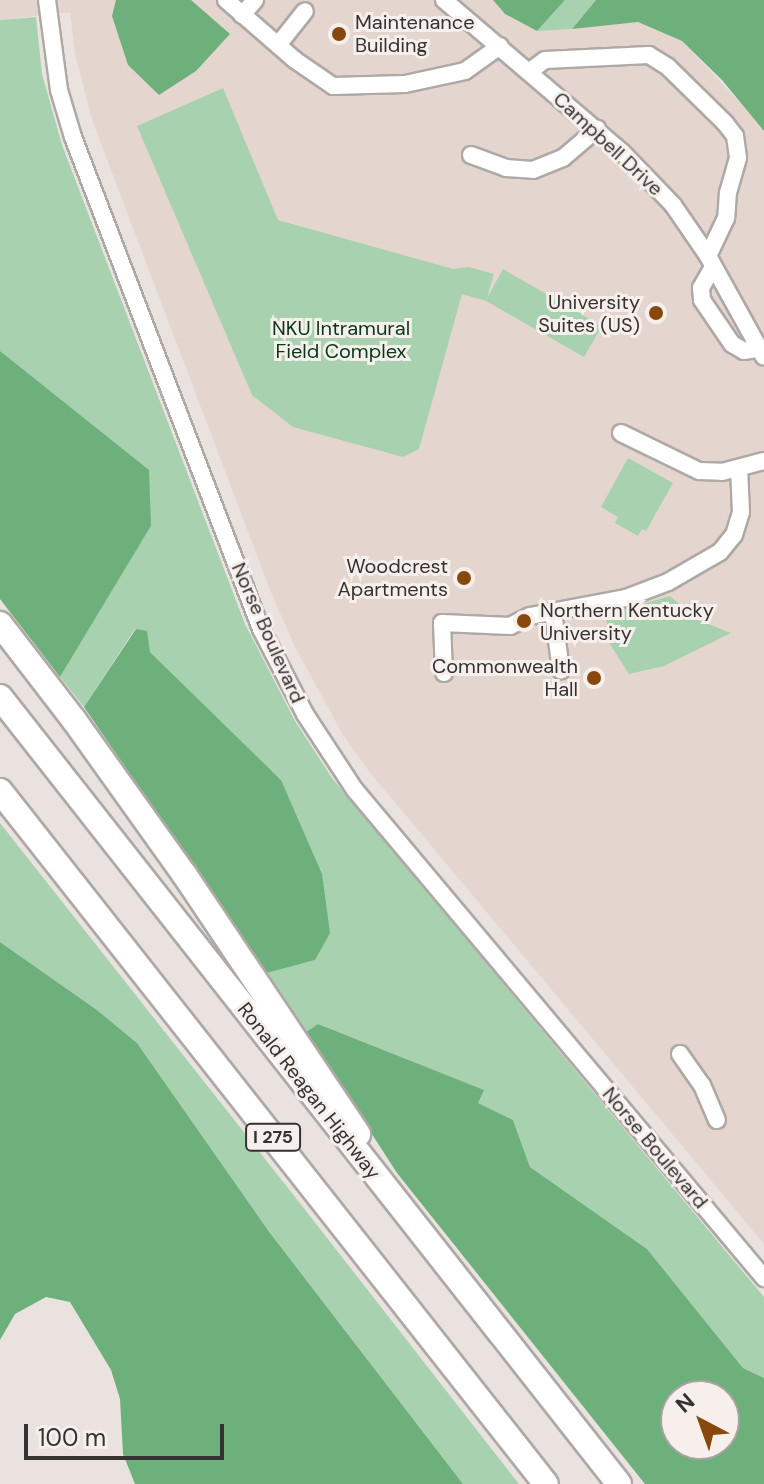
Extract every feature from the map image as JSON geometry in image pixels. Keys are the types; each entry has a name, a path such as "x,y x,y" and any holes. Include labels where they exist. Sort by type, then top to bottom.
{"highway":[{"path":"0,624 74,720 184,874 342,1106 396,1202"},
{"name":"Ronald Reagan Highway","path":"0,697 619,1484"},
{"name":"I 275","path":"0,791 546,1484"}],"street":[{"name":"Norse Boulevard","path":"47,0 59,90 77,147 261,629 312,727 355,790 764,1278"},
{"path":"226,0 278,45 333,86 405,84 465,71 500,46"},
{"path":"242,15 255,0"},
{"name":"Campbell Drive","path":"444,0 597,129 673,205 711,261 763,352"},
{"path":"278,45 305,11"},
{"path":"529,72 545,60 649,55 668,67 725,123 735,136 738,158 726,218 701,288 702,300 732,344 744,351 763,352"},
{"path":"471,155 506,168 533,170 563,158 597,129"},
{"path":"621,433 699,471 722,472 764,461"},
{"path":"444,673 442,623 510,626 530,616 626,598 668,582 720,552 734,535 741,512 739,468"},
{"path":"553,612 561,670"},
{"path":"680,1054 702,1085 717,1120"}],"shaded area":[{"name":"Northern Kentucky University","path":"0,0 493,0 505,14 537,31 638,22 682,41 764,128 764,1244 368,770 343,735 295,647 272,595 92,120 75,53 70,12 0,20"}],"green space":[{"path":"116,0 191,0 230,34 196,71 159,95 128,65 112,16"},
{"path":"493,0 565,0 537,31 505,14"},
{"path":"565,0 596,0 572,29 537,31"},
{"path":"596,0 764,0 764,131 722,80 682,41 638,22 572,29"},
{"path":"36,17 42,74 62,145 245,624 295,721 332,778 764,1297 764,1378 743,1368 647,1249 530,1167 513,1120 477,1103 483,1090 318,1024 306,1032 267,973 315,960 281,780 150,652 135,629 84,707 60,677 151,526 0,351 0,20"},
{"name":"NKU Intramural Field Complex","path":"223,88 278,220 453,269 469,267 494,274 487,298 503,269 602,326 584,357 486,301 462,294 419,449 403,457 293,427 252,395 137,126"},
{"path":"0,351 149,470 151,526 60,677 0,599"},
{"path":"628,458 673,483 646,531 642,529 638,536 615,523 618,517 601,507"},
{"path":"670,596 698,620 731,633 664,666 629,674 609,643 606,618 611,613"},
{"path":"136,629 147,631 150,652 281,780 322,874 330,933 315,960 267,973 84,707"},
{"path":"0,823 519,1484 463,1484 270,1233 137,1043 97,1010 0,942"},
{"path":"0,942 97,1010 137,1043 270,1233 463,1484 135,1484 123,1454 120,1399 111,1370 70,1302 46,1297 15,1314 0,1340"},
{"path":"318,1024 484,1090 478,1103 513,1120 530,1167 647,1249 743,1368 764,1378 764,1484 645,1484 397,1173 306,1032"}],"place":[{"name":"Maintenance Building","path":"339,34"},
{"name":"University Suites (US)","path":"656,313"},
{"name":"Woodcrest Apartments","path":"464,578"},
{"name":"Northern Kentucky University","path":"524,621"},
{"name":"Commonwealth Hall","path":"594,678"}]}
